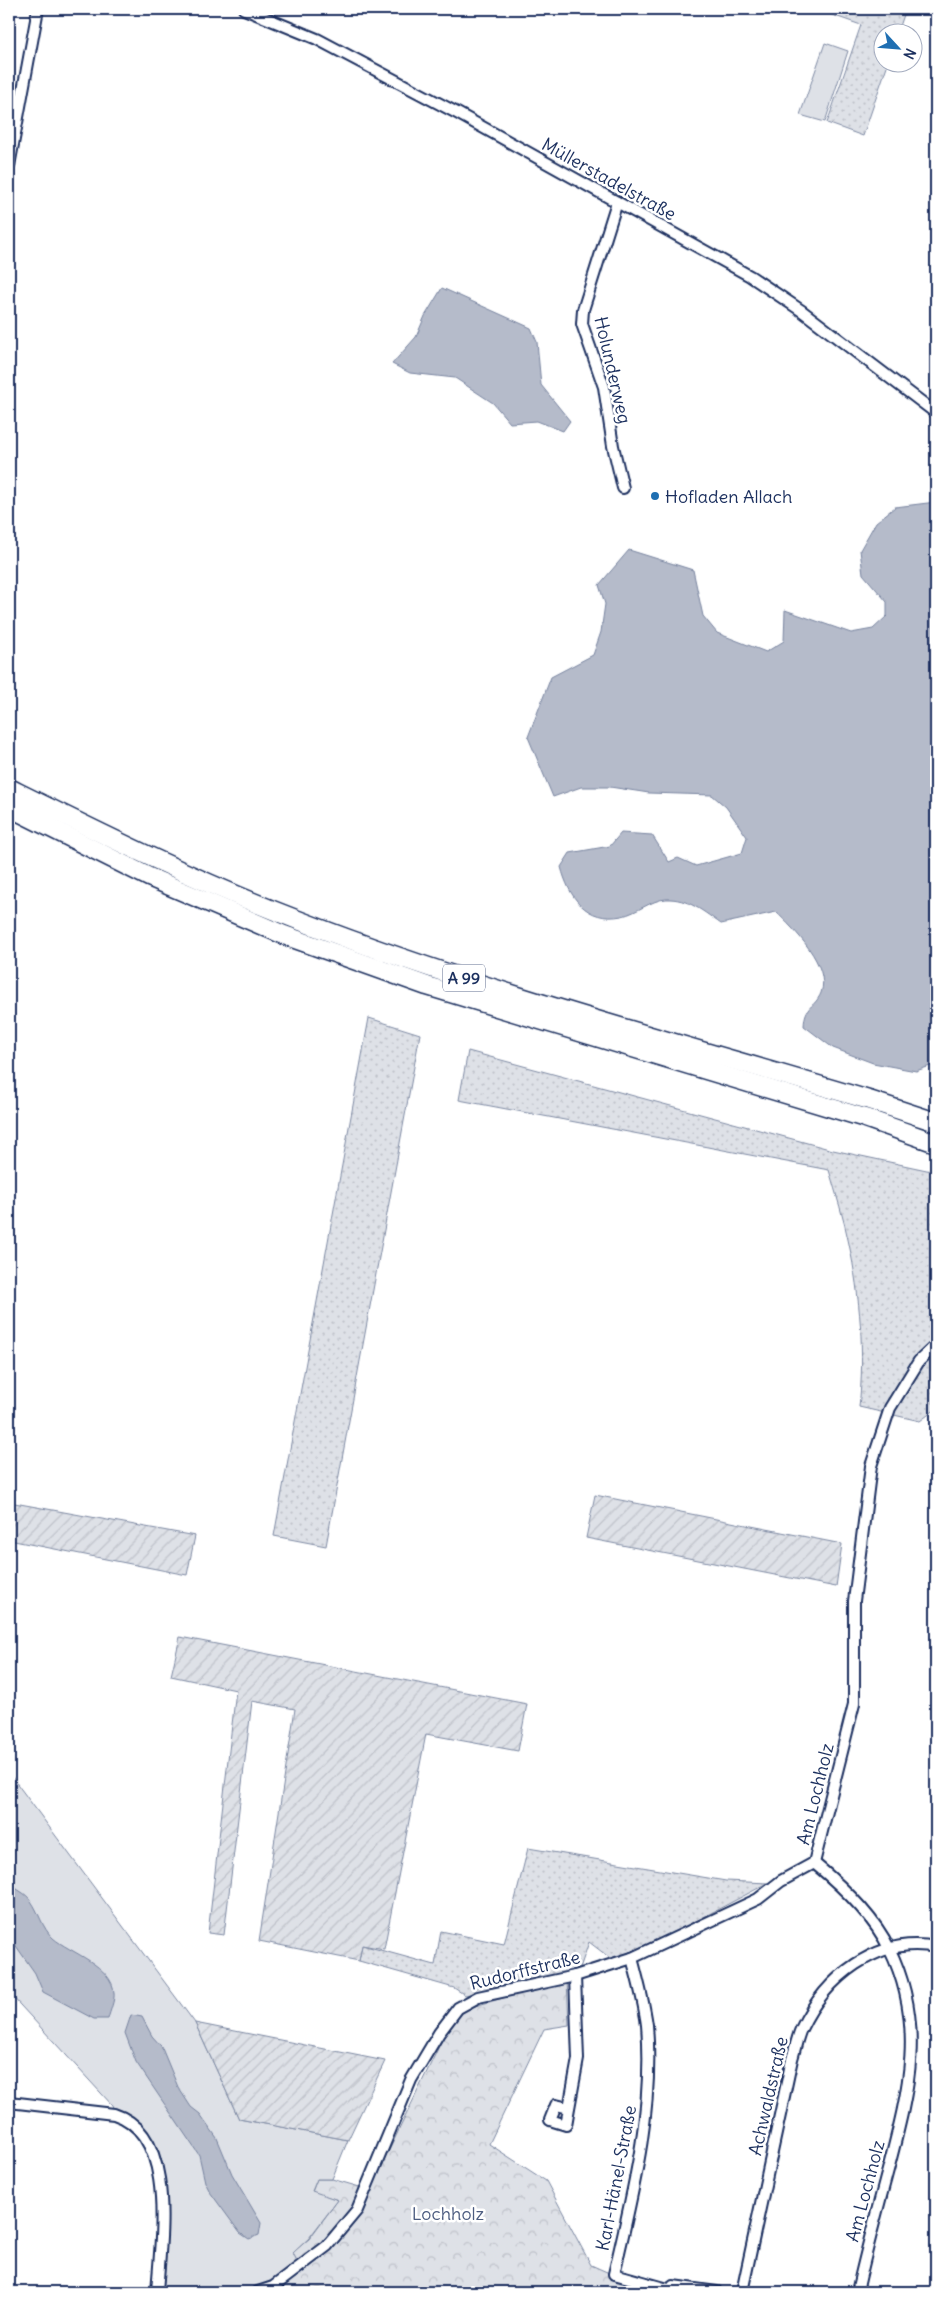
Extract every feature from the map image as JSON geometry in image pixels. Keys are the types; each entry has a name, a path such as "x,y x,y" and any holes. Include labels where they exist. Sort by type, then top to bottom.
{"highway":[{"name":"A 99","path":"9,788 151,859 306,924 436,970 869,1100 936,1122"},
{"name":"A 99","path":"9,807 149,877 293,938 427,986 866,1118 936,1143"}],"street":[{"path":"9,166 38,9"},
{"name":"Müllerstadelstraße","path":"244,9 317,39 617,202 758,282 802,311 936,413"},
{"name":"Holunderweg","path":"617,202 583,310 582,324 604,387 613,446 623,488"},
{"name":"Am Lochholz","path":"857,2292 910,2079 912,2048 907,2005 890,1948 866,1913 814,1863 854,1704 854,1601 871,1466 890,1408 919,1361 936,1346"},
{"name":"Rudorffstraße","path":"258,2292 272,2289 327,2246 356,2210 411,2080 439,2033 458,2008 478,1997 575,1976 632,1958 758,1899 781,1881 814,1863"},
{"name":"Achwaldstraße","path":"742,2292 792,2059 800,2030 815,2004 835,1980 862,1960 890,1948 908,1944 936,1947"},
{"name":"Karl-Hänel-Straße","path":"632,1958 646,2024 648,2095 640,2156 614,2274 655,2284 710,2292"},
{"path":"569,2108 578,2058 575,1976"},
{"path":"9,2102 114,2114 134,2126 148,2144 158,2170 161,2214 157,2292"},
{"name":"Karl-Hänel-Straße","path":"655,2284 666,2290 679,2292"}],"green space":[{"path":"815,9 906,9 901,22 872,22 872,72 885,72 863,136 827,123 861,25"},
{"path":"825,43 848,51 825,122 800,115"},
{"path":"369,1018 420,1034 326,1546 274,1536"},
{"path":"468,1051 833,1150 936,1172 936,1409 920,1421 859,1407 862,1367 859,1304 847,1235 829,1170 459,1100"},
{"path":"595,1495 842,1544 836,1587 586,1538"},
{"path":"9,1502 195,1536 187,1575 9,1540"},
{"path":"180,1637 527,1704 518,1751 426,1734 384,1949 362,1945 359,1961 259,1941 295,1709 252,1701 224,1935 208,1933 236,1690 171,1676"},
{"path":"9,1773 195,2023 239,2119 348,2140 332,2179 317,2179 312,2191 338,2200 309,2238 293,2253 298,2263 270,2284 239,2292 160,2292 165,2196 160,2159 154,2147 114,2111 112,2105 9,1993"},
{"path":"528,1848 726,1881 768,1883 641,1950 623,1968 589,1942 579,1971 465,1995 454,1988 359,1961 362,1945 435,1965 441,1931 504,1944"},
{"name":"Lochholz","path":"567,1980 569,2025 544,2029 489,2144 546,2181 591,2265 632,2283 712,2292 287,2292 283,2287 303,2270 292,2253 309,2239 338,2200 312,2192 317,2179 332,2179 370,2190 444,2036 464,2009"},
{"path":"195,2023 385,2061 348,2140 239,2119"}],"water":[{"path":"442,288 531,328 537,342 541,385 570,421 563,431 537,421 510,423 493,403 455,378 410,373 392,364 416,337 425,316"},
{"path":"936,502 936,1064 916,1071 873,1063 833,1048 804,1026 808,1010 821,993 823,982 821,971 801,938 776,912 721,924 689,903 674,899 660,900 622,916 609,917 598,916 581,905 574,898 561,867 570,853 610,846 621,833 652,835 669,862 678,858 696,866 742,853 747,837 726,807 712,795 649,793 610,787 581,787 553,797 528,737 551,677 593,655 601,632 605,604 599,585 629,550 693,570 703,616 717,633 766,652 784,641 785,610 851,633 873,629 887,616 887,602 863,574 860,550 876,522 895,507"},
{"path":"9,1881 29,1898 46,1930 53,1938 98,1967 112,1983 114,1996 108,2019 94,2019 43,1992 35,1973 14,1943 9,1922"},
{"path":"131,2015 142,2017 152,2036 161,2046 178,2087 191,2107 200,2114 217,2138 232,2174 261,2223 259,2235 249,2239 240,2233 210,2192 205,2182 199,2155 136,2062 125,2033"}],"place":[{"name":"Hofladen Allach","path":"655,496"}]}
